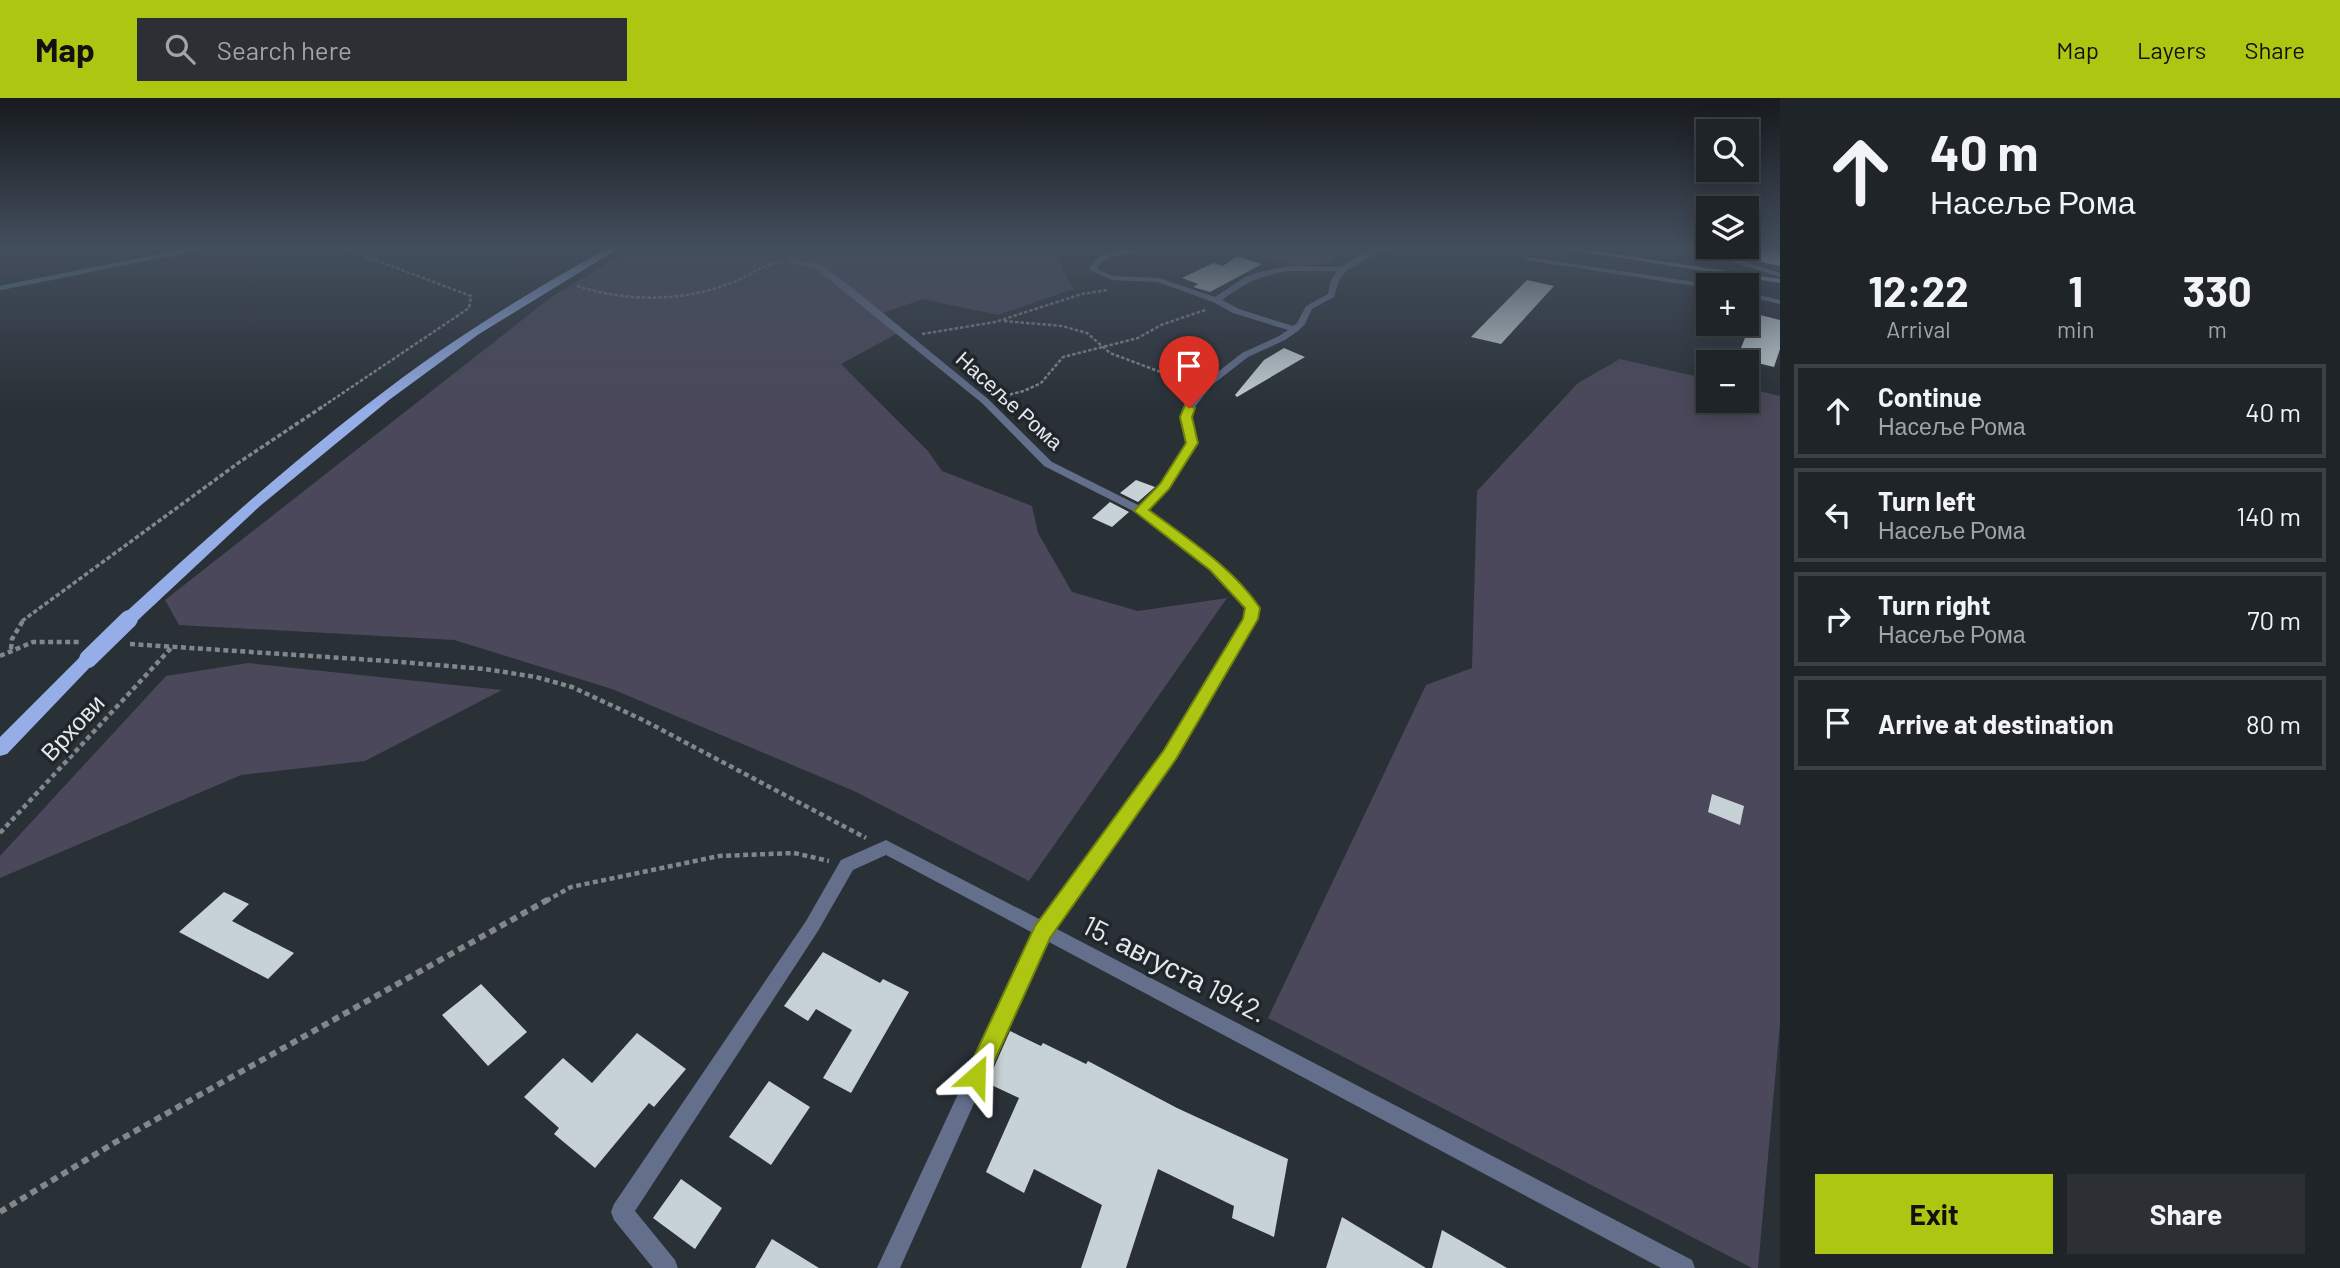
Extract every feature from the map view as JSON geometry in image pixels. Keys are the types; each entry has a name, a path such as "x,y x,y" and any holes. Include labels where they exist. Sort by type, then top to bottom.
{"main road":[{"path":"0,749 85,651 132,617 241,516 343,430 474,333 526,302"}],"street":[{"name":"Насеље Рома","path":"862,302 985,401 1048,464 1141,511 1215,567 1242,593 1253,608 1251,619 1170,754 1042,932 888,1268"},
{"path":"1219,302 1236,311 1294,329"},
{"path":"1141,511 1165,486 1192,443 1186,417 1189,408 1204,388 1245,355 1282,338 1301,324 1309,308 1320,302"},
{"path":"667,1268 622,1212 812,926 847,865 886,848"},
{"name":"15. августа 1942.","path":"886,848 1684,1268"}],"path":[{"path":"12,649 12,639 22,621 241,461 469,308 470,302"},
{"path":"908,338 935,330 1000,320 1058,302"},
{"path":"985,401 1037,385 1047,378 1054,363 1063,358 1138,338 1161,325 1208,309 1215,302"},
{"path":"1000,320 1087,333 1110,353 1204,388"},
{"path":"0,656 33,642 85,651"},
{"path":"121,644 388,660 485,669 536,677 572,688 643,720 722,764 886,848"},
{"name":"Врхови","path":"0,833 172,647"},
{"path":"0,1212 114,1143 570,887 719,856 794,853 847,865"}],"shaded area":[{"path":"545,302 916,302 883,313 898,333 841,364 928,451 942,471 1032,506 1038,533 1072,592 1138,611 1227,598 1029,881 854,791 612,689 454,640 179,625 165,600"},
{"path":"935,302 1037,302 998,315"},
{"path":"1620,359 1696,376 1696,413 1759,413 1759,391 1780,396 1780,1024 1758,1268 1752,1268 1268,1018 1426,685 1472,668 1477,491 1578,383"},
{"path":"248,663 502,690 365,761 241,775 0,878 0,856 166,676"}],"building":[{"path":"1506,302 1540,302 1501,344 1471,337"},
{"path":"1759,315 1780,320 1780,349 1774,367 1759,363 1759,350 1740,350 1746,336 1759,336"},
{"path":"1284,348 1305,357 1237,397 1235,395 1264,360"},
{"path":"1136,480 1155,487 1138,502 1120,493"},
{"path":"1110,502 1129,512 1112,527 1092,518"},
{"path":"1712,794 1744,806 1740,825 1708,812"},
{"path":"224,892 249,904 232,921 294,953 268,979 179,932"},
{"path":"823,952 880,983 883,979 909,992 851,1093 823,1078 852,1030 816,1009 808,1021 784,1006"},
{"path":"481,984 527,1032 488,1066 442,1015"},
{"path":"1010,1031 1041,1046 1043,1043 1086,1064 1088,1061 1177,1108 1288,1159 1274,1237 1232,1218 1234,1206 1158,1169 1126,1268 1081,1268 1102,1205 1034,1169 1024,1193 986,1172 1019,1098 987,1083"},
{"path":"637,1033 686,1069 654,1107 649,1103 595,1168 554,1134 559,1128 524,1097 563,1058 592,1083"},
{"path":"769,1081 810,1107 771,1165 729,1137"},
{"path":"681,1179 722,1208 695,1249 653,1218"},
{"path":"1342,1217 1426,1268 1326,1268"},
{"path":"1442,1230 1507,1268 1432,1268"},
{"path":"772,1239 819,1268 755,1268"}],"route":[{"path":"976,1076 1042,932 1170,754 1251,619 1253,608 1242,593 1215,567 1141,511 1165,486 1192,443 1186,417 1189,408"}]}
